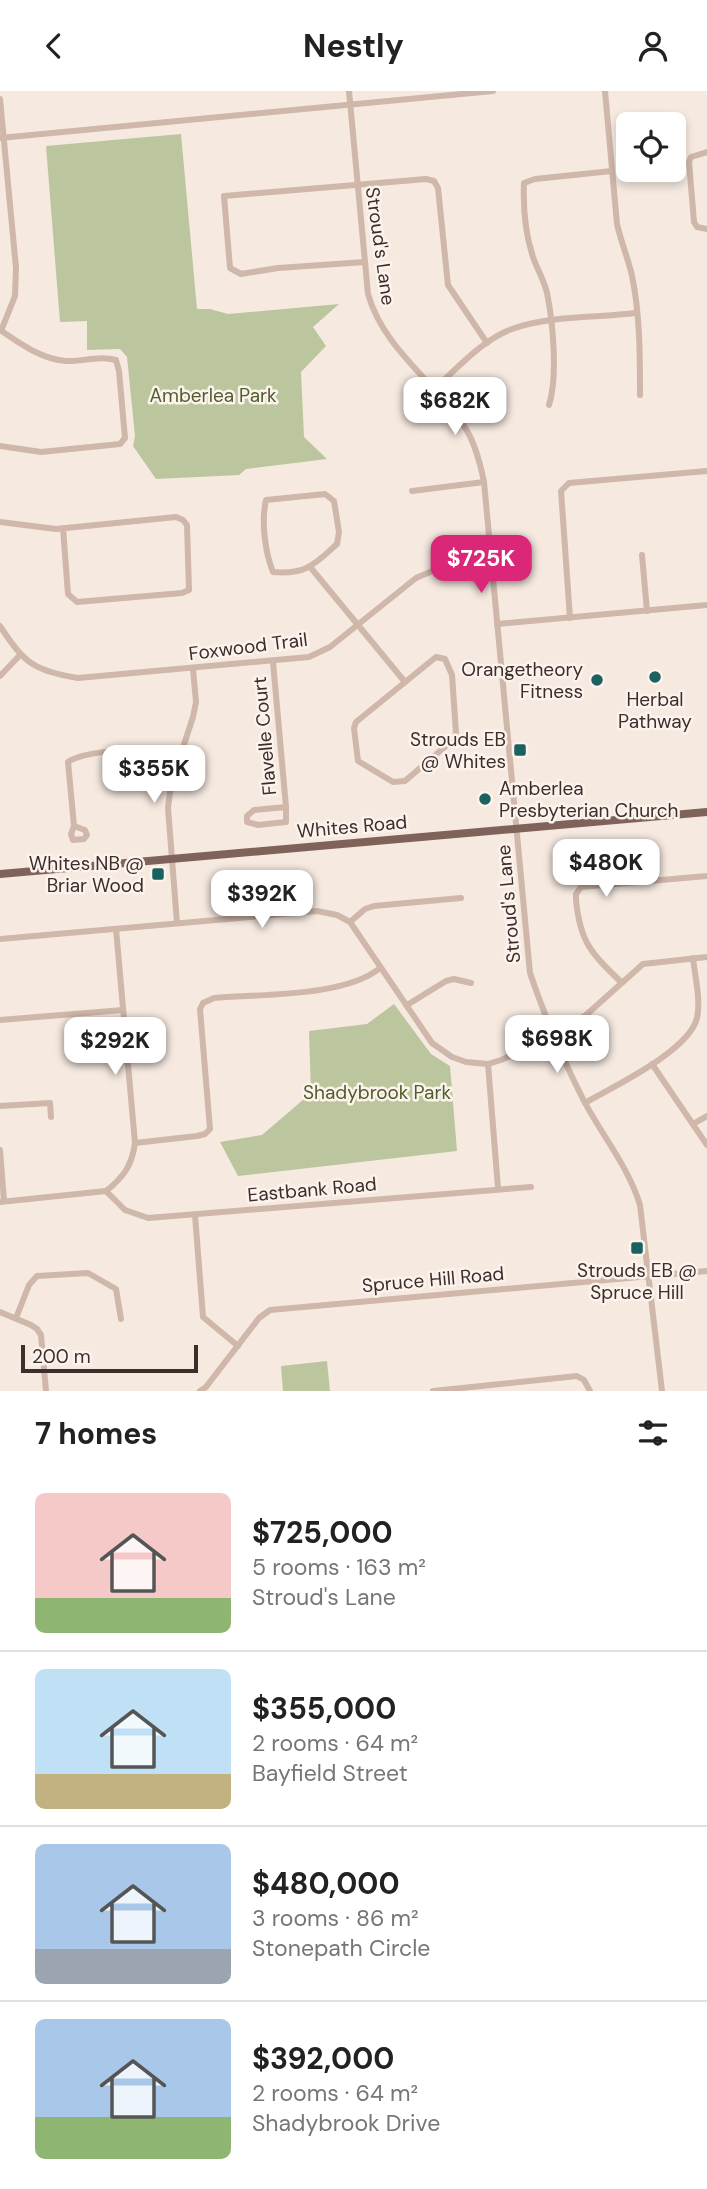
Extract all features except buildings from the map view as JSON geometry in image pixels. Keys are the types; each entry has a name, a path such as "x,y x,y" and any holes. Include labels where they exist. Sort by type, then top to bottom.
{"main road":[{"name":"Whites Road","path":"0,874 707,812"}],"street":[{"name":"Stroud's Lane","path":"349,91 356,184 368,294 373,314 386,335 464,426 478,456 484,482 492,561 530,973 585,1103 634,1185 640,1205 662,1391"},
{"path":"2,137 493,91"},
{"path":"605,91 617,224 632,275 640,395"},
{"path":"0,99 6,205 16,268 15,296 0,331 29,349 55,359 116,360 125,438 120,444 41,452 0,446"},
{"path":"707,152 691,157 689,162 694,222 697,227 707,229"},
{"path":"549,405 555,387 547,291 527,236 524,183 535,179 612,171"},
{"path":"365,262 278,268 241,274 230,268 225,197 356,184 426,179 434,181 439,192 448,285 487,343"},
{"path":"434,389 487,343 512,329 550,321 636,313"},
{"path":"570,618 561,491 569,483 707,471"},
{"path":"412,491 484,482"},
{"path":"325,493 334,501 337,544 311,568 285,573 273,572 268,561 264,509 266,500 325,493"},
{"path":"0,522 63,528 176,517 187,525 189,590 182,593 78,602 68,594 63,528"},
{"path":"642,555 647,611"},
{"name":"Foxwood Trail","path":"0,626 20,655 36,667 57,675 78,678 273,662 320,653 415,578 444,566 492,561"},
{"path":"311,568 405,681"},
{"path":"497,624 707,605"},
{"path":"0,676 20,655"},
{"path":"436,657 445,659 452,675 456,733 454,739 405,781 393,782 358,761 354,728 356,722 405,681 436,657"},
{"name":"Flavelle Court","path":"273,662 286,807 286,822 258,825 247,822 247,816 254,810 286,807"},
{"path":"177,923 168,809 171,783 194,717 196,702 193,669"},
{"path":"74,827 68,762 74,758 89,753 159,750 180,757"},
{"path":"621,982 587,947 583,938 576,900 576,894 581,887 707,876"},
{"path":"350,922 365,909 374,906 461,898"},
{"path":"0,939 317,911 337,915 350,922 432,1043 452,1057 466,1062 488,1064 554,1035 586,1015 643,964 707,957"},
{"path":"0,1150 2,1202 106,1191 125,1174 131,1164 135,1143 116,929"},
{"path":"585,1103 682,1044 693,1029 698,1008 693,958"},
{"path":"135,1143 197,1136 210,1129 200,1009 203,1003 214,998 345,985 367,978 380,968"},
{"path":"407,1005 446,981 454,979 471,983"},
{"path":"0,1020 122,1010"},
{"path":"488,1064 498,1188"},
{"path":"652,1064 707,1145"},
{"path":"0,1106 50,1103 51,1117"},
{"path":"693,1124 707,1116"},
{"name":"Eastbank Road","path":"106,1191 125,1210 148,1218 531,1187"},
{"path":"195,1215 203,1317 238,1346"},
{"name":"Spruce Hill Road","path":"200,1391 206,1387 259,1318 270,1310 707,1271"},
{"path":"16,1318 29,1285 37,1276 88,1273 116,1289 121,1319"},
{"path":"0,1312 37,1329 41,1335 46,1391"},
{"path":"433,1391 577,1376 584,1380 590,1391"}],"green space":[{"name":"Amberlea Park","path":"181,134 197,309 228,314 339,304 313,327 326,346 301,372 304,437 327,459 246,469 239,475 156,479 133,446 135,436 127,357 120,349 87,350 87,321 60,322 46,146"},
{"name":"Shadybrook Park","path":"394,1004 431,1054 450,1066 457,1151 238,1176 220,1142 262,1135 311,1093 309,1031 367,1024"},
{"path":"327,1361 330,1391 283,1391 281,1366"}],"place":[{"name":"Herbal Pathway","path":"655,677"},
{"name":"Orangetheory Fitness","path":"597,680"},
{"name":"Strouds EB @ Whites","path":"520,750"},
{"name":"Amberlea Presbyterian Church","path":"485,799"},
{"name":"Whites NB @ Briar Wood","path":"158,874"},
{"name":"Strouds EB @ Spruce Hill","path":"637,1248"}]}
